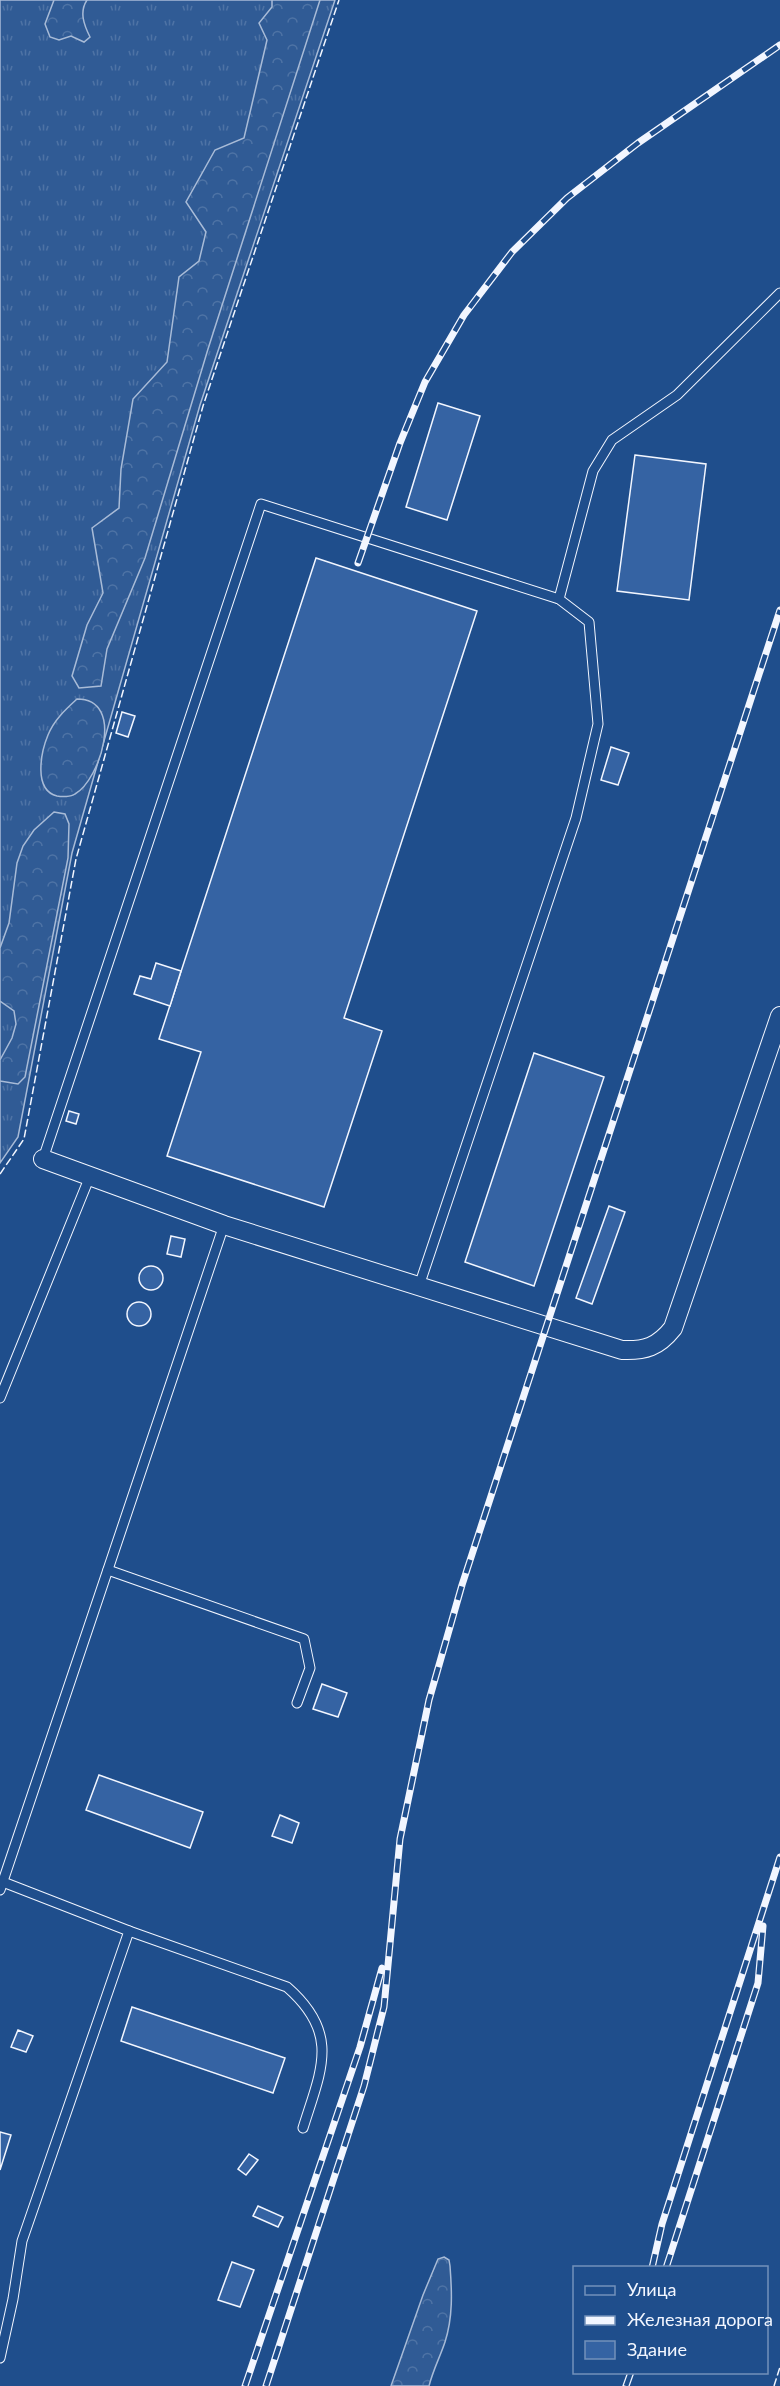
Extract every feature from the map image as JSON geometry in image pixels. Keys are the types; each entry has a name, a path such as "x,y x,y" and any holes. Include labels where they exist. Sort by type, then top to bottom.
{"street":[{"path":"43,1159 224,1226 622,1350 645,1349 663,1340 673,1328 780,1016"}],"lane":[{"path":"559,599 592,471 612,440 677,395 780,293"},
{"path":"43,1159 261,504 559,599 589,622 598,724 576,818 419,1286"},
{"path":"0,1398 90,1176"},
{"path":"224,1226 1,1886 287,1987 303,2001 318,2025 322,2039 323,2064 303,2128"},
{"path":"108,1570 304,1639 310,1668 297,1702"},
{"path":"0,2358 13,2299 22,2241 129,1931"}],"green space":[{"path":"0,0 335,0 200,405 72,853 18,1137 0,1163"},
{"path":"54,0 87,0 83,14 90,37 84,42 71,36 59,40 50,37 45,24"},
{"path":"272,0 320,0 208,349 145,558 107,649 101,686 79,688 72,676 87,625 103,593 92,528 119,508 121,469 133,399 167,362 179,277 199,261 206,232 186,202 215,150 244,138 267,40 259,23 272,7"},
{"path":"77,699 92,703 101,712 104,741 100,758 84,786 73,795 57,796 44,786 41,760 53,725"},
{"path":"54,812 65,814 69,824 68,858 25,1077 18,1084 0,1081 0,1060 12,1038 16,1024 14,1011 0,1001 0,948 9,923 17,863 23,846 34,830"},
{"path":"444,2257 449,2260 450,2266 451,2314 448,2333 429,2386 391,2386 423,2295 438,2259"}],"building":[{"path":"438,403 480,416 447,520 406,507"},
{"path":"635,455 706,464 689,600 617,591"},
{"path":"316,558 477,611 344,1018 382,1031 324,1207 167,1156 201,1052 159,1039"},
{"path":"122,712 135,716 128,737 116,733"},
{"path":"611,747 629,753 618,785 601,780"},
{"path":"156,963 181,971 170,1006 134,994 140,976 151,979"},
{"path":"534,1053 604,1077 534,1286 465,1262"},
{"path":"69,1111 79,1114 76,1124 66,1121"},
{"path":"609,1206 625,1212 592,1304 576,1298"},
{"path":"171,1236 185,1239 181,1257 167,1254"},
{"path":"151,1266 160,1269 163,1278 160,1287 151,1290 142,1287 139,1278 142,1269"},
{"path":"139,1302 148,1305 151,1314 148,1323 139,1326 130,1323 127,1314 130,1305"},
{"path":"322,1684 347,1693 338,1717 313,1709"},
{"path":"99,1775 203,1812 190,1848 86,1810"},
{"path":"280,1815 299,1823 292,1843 272,1836"},
{"path":"132,2007 285,2058 273,2093 121,2041"},
{"path":"18,2030 33,2036 26,2052 11,2047"},
{"path":"0,2132 11,2135 0,2170"},
{"path":"249,2154 258,2160 246,2175 238,2169"},
{"path":"258,2206 283,2217 278,2227 253,2216"},
{"path":"232,2262 254,2270 240,2307 218,2300"}],"railway":[{"path":"358,563 400,443 425,382 464,315 512,252 567,198 638,143 780,45"},
{"path":"266,2386 364,2086 384,2007 400,1839 429,1700 462,1585 780,610"},
{"path":"652,2266 662,2224 780,1857"},
{"path":"667,2266 758,1983 763,1926"},
{"path":"245,2386 360,2047 382,1968"},
{"path":"626,2386 630,2374"}],"fence":[{"path":"0,1174 24,1139 76,859 203,406 339,0"},
{"path":"774,2386 780,2367"}]}
